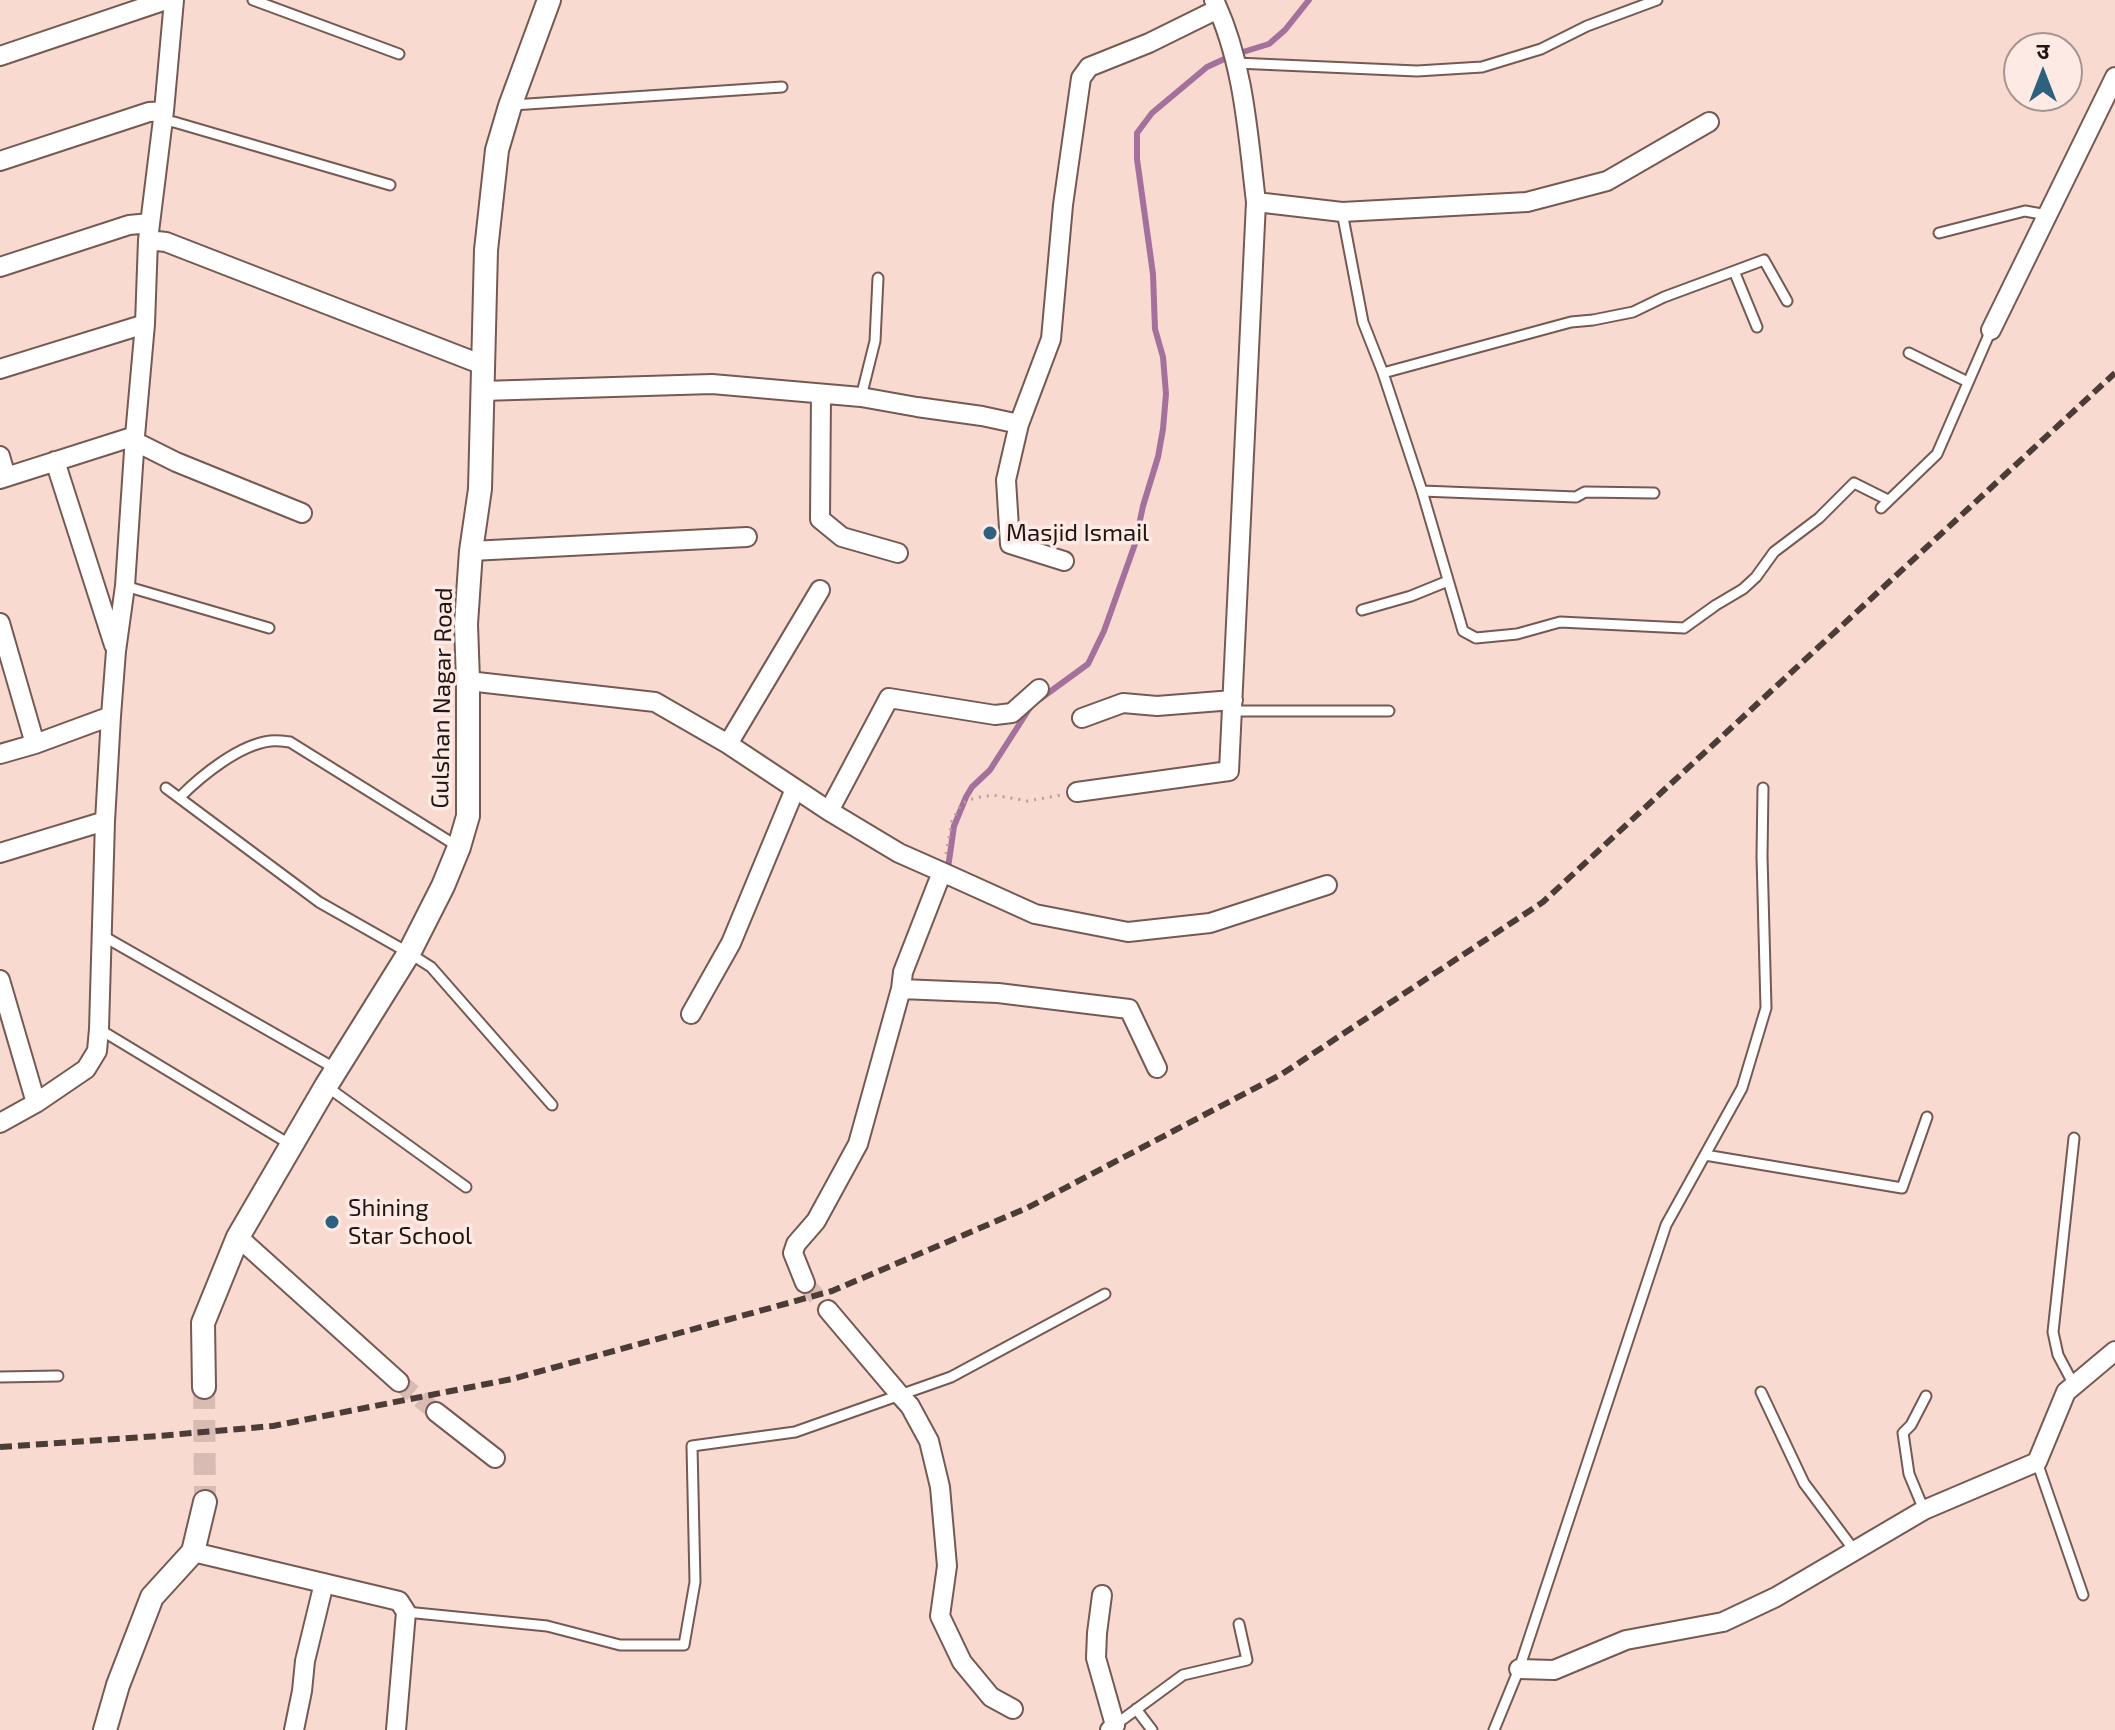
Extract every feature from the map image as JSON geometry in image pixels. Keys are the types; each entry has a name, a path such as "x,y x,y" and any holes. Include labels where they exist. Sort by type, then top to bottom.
{"street":[{"path":"0,56 166,0"},
{"path":"0,1123 86,1069 97,1051 111,716 125,586 149,231 174,0"},
{"name":"Gulshan Nagar Road","path":"204,1387 203,1323 238,1237 331,1077 409,953 443,886 468,816 466,624 471,551 480,489 486,250 497,150 549,0"},
{"path":"1064,561 1010,544 1006,480 1019,424 1051,339 1063,205 1081,78 1089,67 1149,43 1216,5 1236,63 1256,202 1229,771 1077,792"},
{"path":"1991,330 2115,77"},
{"path":"0,161 149,112 163,116"},
{"path":"1256,202 1342,212 1527,202 1607,181 1709,122"},
{"path":"0,267 129,225 483,365"},
{"path":"0,369 145,324"},
{"path":"482,391 712,384 861,397 1019,424"},
{"path":"821,395 820,519 842,537 898,553"},
{"path":"0,456 3,478 134,438 176,462 302,513"},
{"path":"55,461 116,651"},
{"path":"471,551 747,537"},
{"path":"728,744 820,590"},
{"path":"0,623 35,744"},
{"path":"468,681 655,702 728,744 899,853 1035,914 1128,932 1210,923 1327,885"},
{"path":"829,811 889,698 995,715 1012,713 1039,689"},
{"path":"1082,718 1123,703 1233,705"},
{"path":"0,754 111,716"},
{"path":"691,1014 731,943 795,789"},
{"path":"0,853 105,821"},
{"path":"805,1283 795,1262 793,1253 796,1244 816,1221 858,1144 903,972 942,872"},
{"path":"0,980 6,1023 36,1103"},
{"path":"901,989 998,993 1129,1009 1157,1068"},
{"path":"238,1237 399,1382"},
{"path":"828,1310 910,1406 929,1441 940,1487 947,1566 940,1616 962,1662 991,1697 1013,1709"},
{"path":"1519,1669 1554,1670 1626,1640 1723,1622 1776,1597 1924,1510 2037,1462 2066,1392 2115,1351"},
{"path":"436,1412 495,1458"},
{"path":"105,1730 118,1685 152,1597 193,1552 205,1502"},
{"path":"193,1552 399,1601 406,1612 396,1730"},
{"path":"294,1730 305,1661 324,1583"},
{"path":"1102,1595 1096,1658 1112,1728"}],"lane":[{"path":"253,0 399,54"},
{"path":"1236,63 1417,71 1482,67 1541,49 1587,26 1657,0"},
{"path":"510,106 782,87"},
{"path":"163,116 174,122 390,185"},
{"path":"1939,233 2025,211 2047,215"},
{"path":"1342,212 1363,322 1422,491 1463,631 1476,638 1517,634 1560,622 1684,628 1743,589 1774,552 1819,518 1854,483 1884,504 1937,454 1991,330"},
{"path":"1383,373 1571,322 1633,312 1664,297 1764,260 1787,301"},
{"path":"1734,271 1757,327"},
{"path":"861,397 875,341 878,278"},
{"path":"1909,353 1968,382"},
{"path":"1422,491 1576,497 1585,492 1654,493"},
{"path":"1362,610 1448,581"},
{"path":"125,586 269,628"},
{"path":"1233,705 1389,711"},
{"path":"180,797 202,776 239,752 269,741 290,742 459,847"},
{"path":"166,788 319,902 431,967 552,1105"},
{"path":"1494,1730 1519,1669 1666,1225 1742,1088 1766,1008 1763,788"},
{"path":"102,936 331,1077 466,1187"},
{"path":"99,1029 291,1145"},
{"path":"1705,1155 1902,1188 1927,1117"},
{"path":"2074,1138 2053,1332 2058,1355 2074,1385"},
{"path":"406,1612 547,1626 620,1645 684,1645 695,1582 692,1446 795,1432 951,1377 1105,1294"},
{"path":"0,1377 58,1376"},
{"path":"1761,1392 1804,1483 1854,1550"},
{"path":"1924,1510 1909,1474 1903,1433 1911,1425 1926,1396"},
{"path":"2037,1462 2083,1595"},
{"path":"1112,1728 1183,1675 1247,1660 1239,1624"},
{"path":"1136,1709 1152,1730"}],"path":[{"path":"942,872 952,821 962,803 993,795 1028,801 1077,792"}],"waterway":[{"path":"1040,699 1088,664 1104,631 1135,544 1163,429 1166,394 1163,357 1155,329 1153,274 1137,159 1137,133 1152,113 1207,67 1269,44 1285,30 1309,0"},
{"path":"948,868 954,826 966,797 990,770 1031,706"}],"tunnel":[{"path":"805,1283 828,1310"},
{"path":"399,1382 436,1412"},
{"path":"204,1387 205,1502"}],"railway":[{"path":"0,1447 273,1426 512,1379 832,1291 1027,1208 1282,1074 1543,902 2115,373"}],"place":[{"name":"Masjid Ismail","path":"990,533"},
{"name":"Shining Star School","path":"332,1222"}]}
